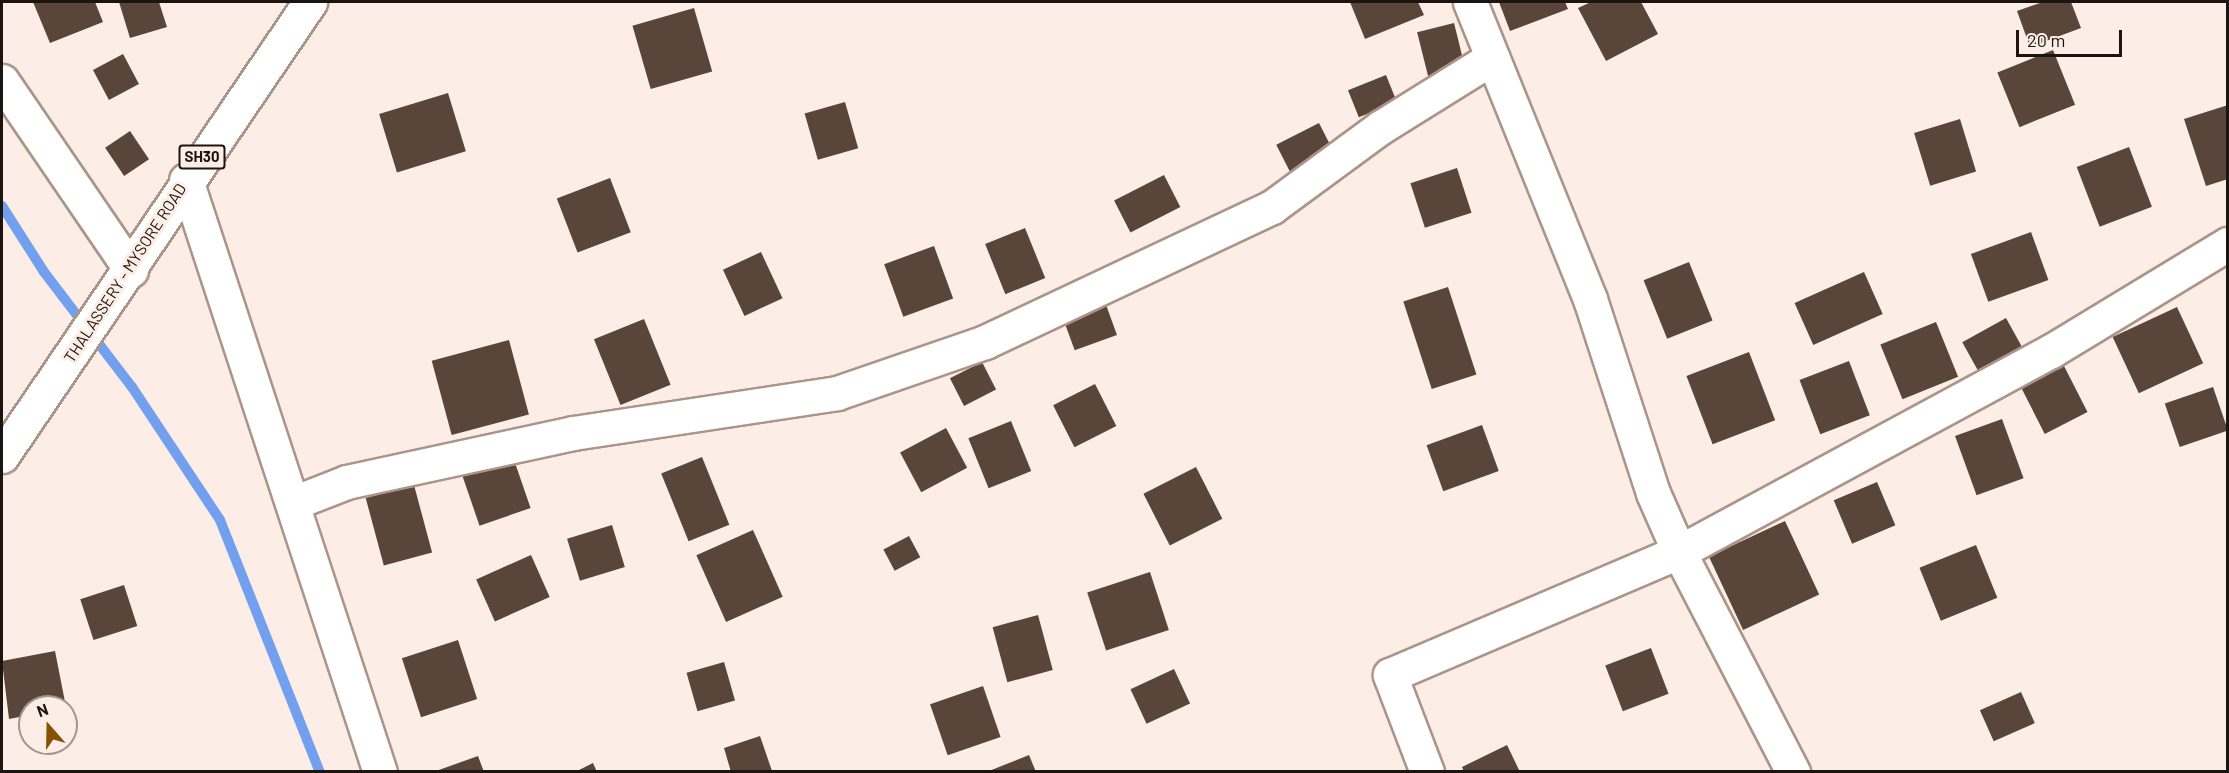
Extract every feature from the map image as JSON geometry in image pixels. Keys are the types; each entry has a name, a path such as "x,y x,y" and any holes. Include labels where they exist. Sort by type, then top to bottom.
{"street":[{"name":"THALASSERY - MYSORE ROAD","path":"2,456 131,270 186,180 310,2"},
{"path":"1470,2 1590,300 1653,493 1679,552 1793,771"},
{"path":"293,503 347,482 573,433 837,393 985,342 1272,207 1381,127 1492,58"},
{"path":"2,81 131,270"},
{"path":"186,180 380,771"},
{"path":"1427,771 1390,675 1679,552 2050,351 2228,244"}],"building":[{"path":"33,2 95,2 103,22 50,43"},
{"path":"119,2 159,2 167,27 130,38"},
{"path":"1350,2 1418,2 1424,15 1365,39"},
{"path":"1499,2 1565,2 1568,9 1510,31"},
{"path":"1591,2 1641,2 1658,34 1606,61 1578,8"},
{"path":"2043,2 2071,2 2081,28 2030,47 2017,11"},
{"path":"694,8 712,71 651,89 632,26"},
{"path":"1454,23 1465,68 1428,77 1417,32"},
{"path":"2053,50 2075,105 2019,127 1997,72"},
{"path":"123,54 139,84 109,100 93,70"},
{"path":"1386,75 1397,102 1359,117 1348,90"},
{"path":"448,93 466,151 397,172 379,114"},
{"path":"845,102 858,148 818,160 805,114"},
{"path":"2228,105 2228,179 2206,186 2184,119"},
{"path":"1960,119 1976,172 1930,186 1914,133"},
{"path":"1319,123 1333,150 1290,172 1276,145"},
{"path":"130,131 149,159 124,176 105,148"},
{"path":"2129,147 2152,207 2100,227 2077,167"},
{"path":"1457,168 1472,213 1425,228 1410,183"},
{"path":"1164,175 1180,207 1130,232 1114,200"},
{"path":"610,178 631,232 578,253 557,198"},
{"path":"1025,228 1045,278 1005,294 985,244"},
{"path":"2031,232 2048,280 1988,302 1971,254"},
{"path":"934,246 953,299 903,317 884,264"},
{"path":"761,252 783,298 744,316 723,270"},
{"path":"1689,262 1713,320 1667,339 1644,280"},
{"path":"1864,272 1883,314 1813,345 1795,303"},
{"path":"1448,287 1476,374 1432,389 1403,302"},
{"path":"1105,302 1117,335 1075,350 1063,317"},
{"path":"2177,307 2203,363 2139,393 2113,337"},
{"path":"2006,318 2024,351 1981,375 1962,342"},
{"path":"644,319 671,385 621,405 594,339"},
{"path":"1936,322 1958,377 1902,399 1880,344"},
{"path":"509,340 529,414 452,435 432,361"},
{"path":"1749,352 1775,420 1713,444 1686,376"},
{"path":"1849,361 1870,415 1820,434 1800,380"},
{"path":"982,362 996,390 964,406 950,378"},
{"path":"2063,364 2088,412 2045,434 2020,386"},
{"path":"1095,384 1116,426 1074,447 1053,405"},
{"path":"2213,387 2228,430 2180,447 2165,404"},
{"path":"2002,419 2024,478 1977,495 1955,436"},
{"path":"1011,421 1031,471 989,488 968,438"},
{"path":"1482,425 1499,471 1443,491 1427,445"},
{"path":"946,428 967,468 921,492 900,452"},
{"path":"513,457 531,508 480,526 462,475"},
{"path":"702,457 729,525 689,541 661,473"},
{"path":"1196,467 1222,519 1170,545 1143,494"},
{"path":"1877,482 1895,525 1852,544 1834,500"},
{"path":"414,485 432,553 384,566 366,498"},
{"path":"1785,521 1819,594 1743,630 1709,556"},
{"path":"612,525 625,567 580,581 567,539"},
{"path":"753,530 783,597 726,622 696,555"},
{"path":"909,536 920,557 895,571 883,550"},
{"path":"1976,545 1997,598 1941,621 1919,568"},
{"path":"531,555 550,597 495,621 476,579"},
{"path":"1150,572 1169,630 1106,650 1087,592"},
{"path":"124,585 137,626 94,640 80,599"},
{"path":"1038,615 1053,670 1007,682 993,627"},
{"path":"458,640 477,699 421,717 402,658"},
{"path":"1651,648 1669,694 1623,711 1605,666"},
{"path":"55,651 64,695 18,695 18,717 9,719 2,661"},
{"path":"724,662 735,700 698,711 687,673"},
{"path":"1174,669 1190,703 1147,724 1130,689"},
{"path":"983,686 1001,737 948,755 930,704"},
{"path":"2021,692 2035,723 1994,741 1980,710"},
{"path":"760,736 772,771 731,772 724,748"},
{"path":"1507,745 1520,772 1464,772 1462,767"},
{"path":"1029,755 1036,772 989,772 989,771"},
{"path":"478,756 484,772 436,772 436,771"},
{"path":"593,763 597,772 575,772"}],"waterway":[{"path":"2,206 44,272 132,387 220,520 320,772"}]}
